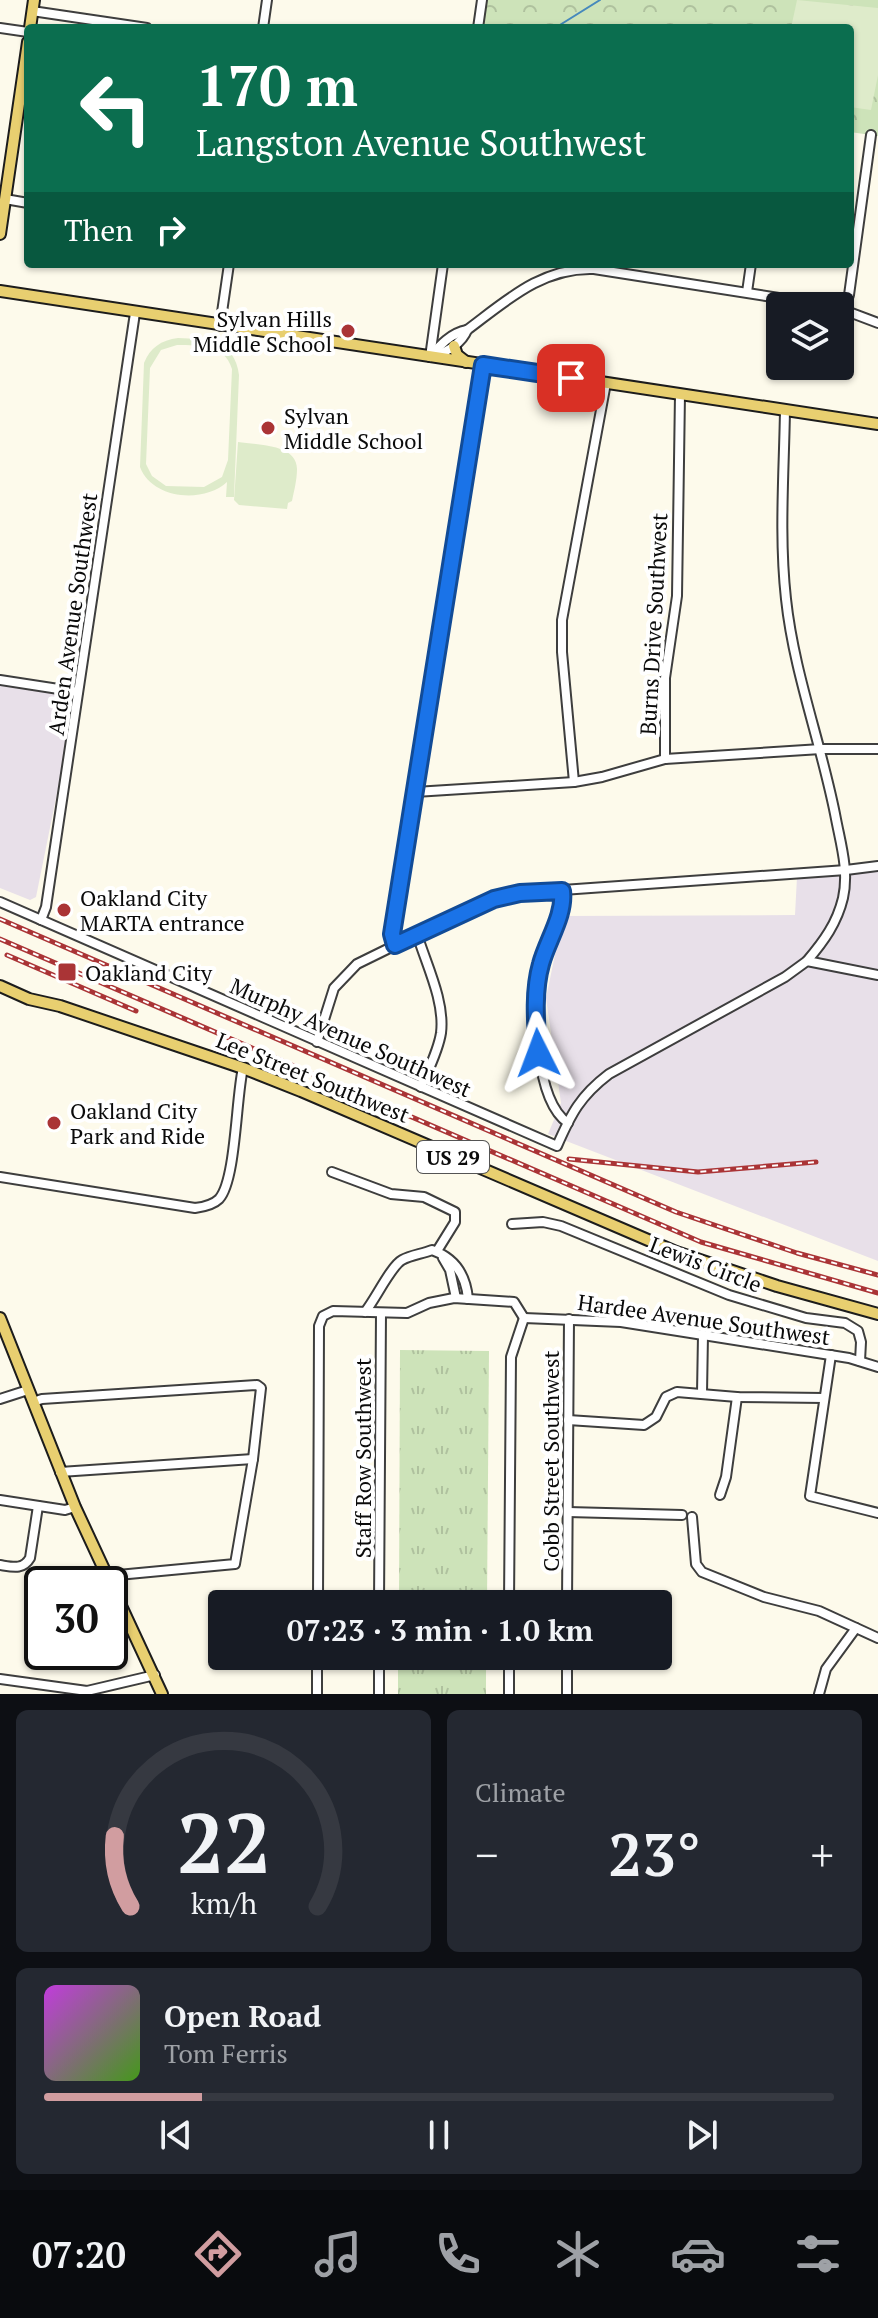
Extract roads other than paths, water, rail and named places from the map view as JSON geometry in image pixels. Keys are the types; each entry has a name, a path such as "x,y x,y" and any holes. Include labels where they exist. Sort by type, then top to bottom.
{"main road":[{"path":"0,234 4,181 23,106"},
{"path":"0,291 878,424"},
{"path":"454,340 458,355 467,363"},
{"name":"Lee Street Southwest","path":"0,986 29,999 60,1006 243,1068 676,1252 764,1282 878,1314"},
{"path":"0,1318 60,1472 102,1566"},
{"path":"128,1619 162,1694"}],"street":[{"path":"264,24 267,0"},
{"path":"479,24 482,0"},
{"path":"33,6 126,24"},
{"path":"0,28 24,30"},
{"path":"854,259 871,135"},
{"path":"5,199 24,202"},
{"path":"220,326 228,268"},
{"path":"430,357 442,268"},
{"path":"544,277 545,268"},
{"path":"646,277 647,268"},
{"path":"747,292 750,268"},
{"path":"849,292 853,268"},
{"path":"430,357 464,336 467,330 521,289 544,277 584,269 766,295"},
{"name":"Arden Avenue Southwest","path":"41,920 46,907 135,313"},
{"path":"854,314 878,323"},
{"path":"434,326 454,340"},
{"path":"395,945 392,934 483,365"},
{"path":"574,782 562,620 606,383"},
{"name":"Burns Drive Southwest","path":"665,759 665,678 677,596 680,394"},
{"path":"562,891 562,904 540,966 535,1022 538,1053 546,1083 557,1113 568,1123 584,1095 609,1074 785,977 807,961 824,942 836,919 844,895 846,870 821,749 797,664 785,596 782,543 785,410"},
{"path":"0,680 78,692"},
{"path":"415,792 574,782 665,759 821,749 878,749"},
{"path":"317,1042 329,998 340,979 357,964 494,899 520,893 878,866"},
{"name":"Murphy Avenue Southwest","path":"0,902 557,1146 568,1123"},
{"path":"417,934 439,1005 441,1023 438,1046 421,1087"},
{"path":"807,961 878,975"},
{"path":"0,1177 195,1208 213,1203 219,1199 228,1179 238,1086 243,1068"},
{"path":"332,1172 391,1194 424,1197 455,1212 455,1222 437,1251"},
{"name":"Lewis Circle","path":"512,1224 543,1222 561,1226 729,1295 806,1318 845,1323 858,1331 860,1361"},
{"path":"365,1312 395,1266 402,1260 432,1250 462,1273 468,1299"},
{"path":"437,1251 450,1270 456,1298"},
{"path":"318,1590 319,1326 325,1315 333,1311 407,1313 440,1300 456,1298 514,1302 524,1318 511,1357 509,1590"},
{"name":"Staff Row Southwest","path":"379,1590 381,1313"},
{"name":"Hardee Avenue Southwest","path":"524,1318 621,1322 831,1355 878,1367"},
{"name":"Cobb Street Southwest","path":"567,1590 569,1319"},
{"path":"702,1393 703,1335"},
{"path":"831,1355 810,1496 878,1513"},
{"path":"33,1402 257,1385 262,1392 238,1561 232,1566 128,1574"},
{"path":"0,1399 28,1390"},
{"path":"568,1420 644,1425 656,1417 666,1397 672,1393 824,1398"},
{"path":"720,1495 726,1477 737,1397"},
{"path":"60,1472 253,1459"},
{"path":"0,1500 65,1510 75,1507"},
{"path":"0,1565 20,1567 30,1558 38,1506"},
{"path":"568,1512 682,1515"},
{"path":"692,1517 694,1553 696,1564 702,1572 764,1597 819,1611 878,1638"},
{"path":"819,1694 826,1669 856,1628"},
{"path":"317,1670 317,1694"},
{"path":"379,1670 379,1694"},
{"path":"509,1670 509,1694"},
{"path":"567,1670 567,1694"},
{"path":"0,1679 87,1691 155,1675"}],"waterway":[{"path":"561,24 600,0"}],"railway":[{"path":"0,919 676,1212 797,1253 878,1275"},
{"path":"0,939 701,1242 878,1293"},
{"path":"7,955 136,1011"},
{"path":"569,1159 698,1172 816,1162"}],"place":[{"name":"Sylvan Hills Middle School","path":"348,331"},
{"name":"Sylvan Middle School","path":"268,428"},
{"name":"Oakland City MARTA entrance","path":"64,910"},
{"name":"Oakland City","path":"67,972"},
{"name":"Oakland City Park and Ride","path":"54,1123"}]}
